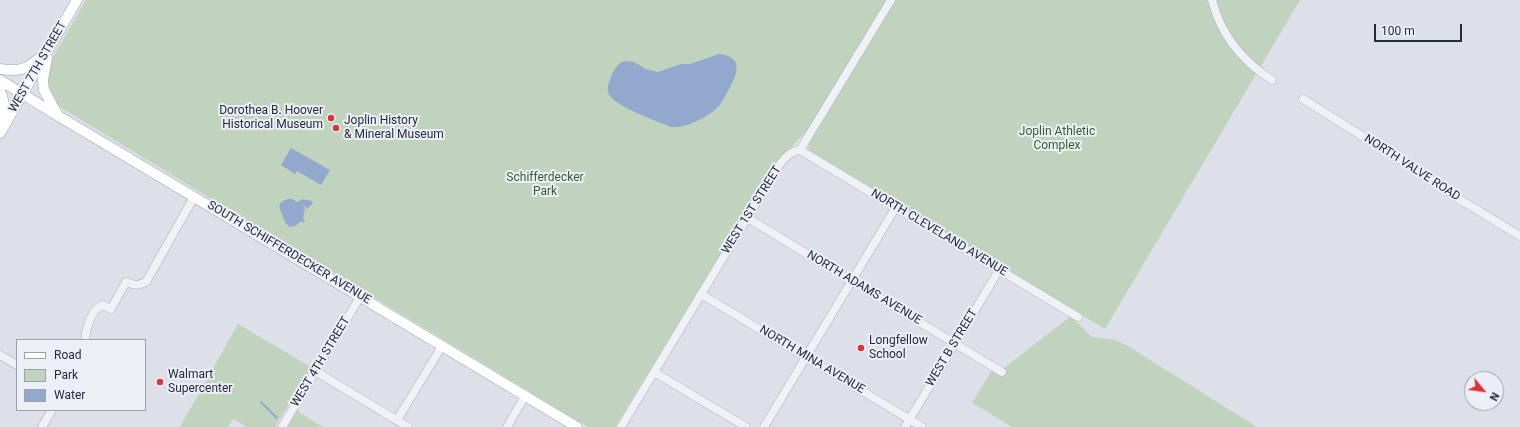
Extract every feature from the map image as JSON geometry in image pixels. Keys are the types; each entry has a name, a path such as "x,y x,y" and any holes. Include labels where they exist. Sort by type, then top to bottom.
{"main road":[{"name":"WEST 7TH STREET","path":"0,133 77,0"},
{"path":"0,69 12,71 23,69 47,51"},
{"path":"47,51 47,62 43,80 44,90 58,116"},
{"name":"SOUTH SCHIFFERDECKER AVENUE","path":"0,80 577,427"},
{"path":"0,90 5,107 0,126"}],"street":[{"name":"WEST 1ST STREET","path":"620,427 746,217 782,162 789,154 800,150 891,0"},
{"path":"1212,0 1216,16 1233,45 1244,58 1272,80"},
{"name":"NORTH VALVE ROAD","path":"1303,99 1421,173 1459,199 1520,236"},
{"name":"NORTH CLEVELAND AVENUE","path":"800,150 1078,317"},
{"path":"85,339 87,326 97,307 102,305 111,309 126,282 135,285 140,285 146,282 194,196"},
{"path":"764,427 896,207"},
{"name":"NORTH ADAMS AVENUE","path":"746,217 1002,372"},
{"name":"WEST B STREET","path":"905,427 999,270"},
{"name":"NORTH MINA AVENUE","path":"701,294 922,427"},
{"name":"WEST 4TH STREET","path":"282,427 360,297"},
{"path":"397,420 442,346"},
{"path":"0,355 16,364"},
{"path":"315,371 408,427"},
{"path":"654,372 746,427"},
{"path":"507,427 525,396"},
{"path":"42,427 51,411"}],"green space":[{"name":"Schifferdecker Park","path":"86,0 888,0 810,127 773,167 615,427 588,427 58,106 48,89 47,67"},
{"name":"Joplin Athletic Complex","path":"896,0 1300,0 1105,329 810,152 808,149 809,144"},
{"path":"1071,316 1092,337 1115,340 1128,346 1257,427 1012,427 972,403 992,370 1004,368"},
{"path":"238,324 311,367 275,427 247,427 233,419 228,427 180,427"},
{"path":"297,411 323,427 288,427"}],"water":[{"path":"719,54 733,59 736,63 737,68 734,79 721,104 709,115 696,122 683,126 671,127 617,102 608,92 608,84 613,72 617,66 624,61 634,62 646,69 658,72 681,64 690,64"},
{"path":"291,148 330,170 321,185 297,171 295,174 281,165"},
{"path":"288,199 292,199 297,202 303,199 312,201 313,203 307,209 303,205 305,210 303,218 305,221 303,223 301,221 297,225 291,227 286,223 280,204"}],"waterway":[{"path":"261,402 277,418"}],"place":[{"name":"Dorothea B. Hoover Historical Museum","path":"331,118"},
{"name":"Joplin History & Mineral Museum","path":"336,128"},
{"name":"Longfellow School","path":"861,348"},
{"name":"Walmart Supercenter","path":"160,382"}]}
